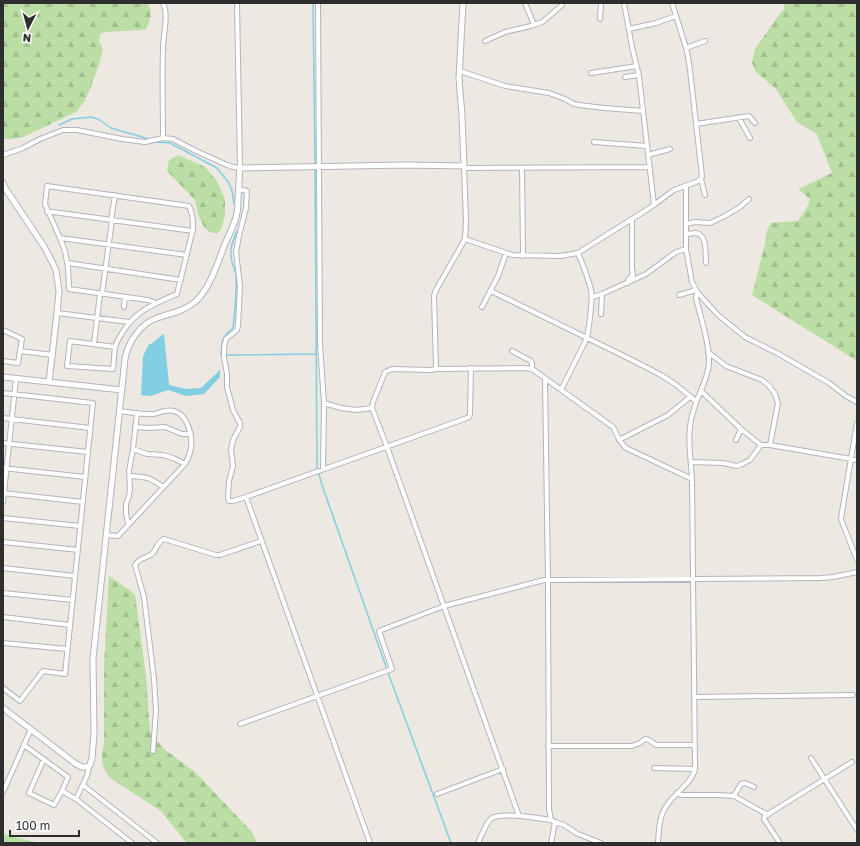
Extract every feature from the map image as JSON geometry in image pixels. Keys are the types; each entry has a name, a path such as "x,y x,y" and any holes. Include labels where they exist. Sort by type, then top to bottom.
{"street":[{"path":"163,3 166,9 163,47 163,138"},
{"path":"76,799 92,758 94,734 93,659 125,355 136,334 143,326 155,319 179,312 191,305 201,296 211,278 238,212 240,168 237,3"},
{"path":"318,3 320,345 324,403 322,470"},
{"path":"436,369 434,296 465,239 466,222 460,94 463,3"},
{"path":"525,3 534,25"},
{"path":"486,41 498,35 542,22 562,3"},
{"path":"600,19 601,3"},
{"path":"624,3 639,75 654,205"},
{"path":"672,3 686,48 690,70 702,176 701,179 705,195"},
{"path":"629,29 656,23 676,16"},
{"path":"686,48 705,41"},
{"path":"591,73 636,66"},
{"path":"460,71 506,86 549,93 574,104 643,111"},
{"path":"625,77 639,75"},
{"path":"696,124 750,116 755,123"},
{"path":"739,118 750,138"},
{"path":"3,156 63,130 77,130 145,142 163,138 173,139 227,165 240,168 406,165 522,168 649,167"},
{"path":"594,142 647,146"},
{"path":"648,155 670,149"},
{"path":"522,168 522,256"},
{"path":"465,239 506,253 522,256 560,256 578,253 654,205 674,190 701,179"},
{"path":"3,183 45,248 56,270 59,289 58,313 50,382"},
{"path":"115,346 70,341 67,366 113,369 115,346 129,322 141,312 156,303 177,294 193,231 192,210 189,206 47,186 45,204 47,212 65,252 68,263 69,289 148,300 156,303"},
{"path":"686,186 686,249 692,282 696,291 718,315 745,337 805,369 857,402"},
{"path":"238,189 247,191 246,208 236,252 240,286 239,321 237,330 230,334 225,340 224,351 228,374 227,387 234,413 240,423 240,427 233,440 231,450 233,466 229,481 228,498 230,502 470,417 471,368"},
{"path":"94,344 115,195"},
{"path":"686,224 695,222 710,223 723,217 749,199"},
{"path":"47,212 193,231"},
{"path":"628,283 628,280 633,275 632,219"},
{"path":"686,234 694,233 702,237 705,245 706,263"},
{"path":"60,238 187,255"},
{"path":"592,297 628,283 646,274 676,252 686,249"},
{"path":"482,307 491,291 506,253"},
{"path":"561,390 587,338 589,328 592,297 591,290 585,269 578,253"},
{"path":"68,263 181,280"},
{"path":"491,291 661,375 675,384 696,402"},
{"path":"679,295 696,291"},
{"path":"658,843 660,818 669,802 693,776 695,769 693,639 694,579 692,479 689,442 693,412 708,368 708,352 696,298 696,291"},
{"path":"601,314 602,294"},
{"path":"124,307 125,297"},
{"path":"58,313 129,322"},
{"path":"3,330 22,339 18,363 3,362"},
{"path":"512,350 531,361 532,369"},
{"path":"20,351 53,355"},
{"path":"708,352 726,366 762,380 768,384 775,394 778,403 770,445"},
{"path":"519,816 372,408 385,372 392,369 532,369 613,427 623,445 634,452 692,479"},
{"path":"3,377 122,390"},
{"path":"3,502 5,468 16,379"},
{"path":"545,379 549,809 553,821 553,842"},
{"path":"701,391 741,429 761,445 770,445 857,460"},
{"path":"3,393 93,403 65,674 43,672 20,701 3,688"},
{"path":"619,440 671,413 690,397"},
{"path":"324,403 357,410 372,408"},
{"path":"106,535 118,536 185,464 188,459 192,441 186,420 177,412 167,410 152,414 119,411"},
{"path":"128,524 126,504 130,489 129,471 137,413"},
{"path":"3,418 90,428"},
{"path":"857,423 841,519 857,560"},
{"path":"135,426 149,428 164,427 182,434 191,434"},
{"path":"736,440 741,429"},
{"path":"3,443 88,452"},
{"path":"691,462 723,463 737,466 750,460 761,445"},
{"path":"133,450 147,454 163,455 185,464"},
{"path":"5,468 85,477"},
{"path":"130,476 147,477 163,487"},
{"path":"4,493 83,502"},
{"path":"246,497 370,843"},
{"path":"3,518 80,526"},
{"path":"153,751 156,710 154,679 144,597 135,564 152,553 161,540 164,539 216,555 261,541"},
{"path":"3,542 78,550"},
{"path":"3,568 75,576"},
{"path":"240,724 392,669 379,630 444,606 544,580 821,578 857,572"},
{"path":"3,593 73,600"},
{"path":"3,617 70,625"},
{"path":"3,642 68,649"},
{"path":"694,697 853,695"},
{"path":"3,708 81,767 85,768 89,766"},
{"path":"3,792 31,729"},
{"path":"548,746 632,746 645,739 656,745 695,745"},
{"path":"24,745 44,759 68,777 54,805 29,793 44,759"},
{"path":"811,758 857,830"},
{"path":"780,843 764,819 765,816 852,762"},
{"path":"654,768 695,769"},
{"path":"436,794 502,769"},
{"path":"734,796 742,784 745,783 754,787"},
{"path":"82,785 157,843"},
{"path":"62,791 76,799 132,843"},
{"path":"677,794 734,796 768,815"},
{"path":"478,843 492,818 500,816 519,816 553,821 564,825 578,834 601,843"}],"green space":[{"path":"3,3 147,3 151,16 146,29 101,33 99,41 103,49 99,64 84,102 76,112 23,137 4,139"},
{"path":"784,3 857,3 857,361 752,295 767,231 771,223 798,221 809,204 809,198 798,189 832,173 817,134 797,122 776,89 756,72 752,63 755,49 784,9"},
{"path":"178,155 205,167 217,181 225,200 225,214 221,230 217,233 209,232 204,227 198,214 195,200 167,171 169,160"},
{"path":"109,576 135,594 146,676 150,733 164,749 195,772 252,832 257,843 188,843 161,811 110,778 104,769 102,757 104,743 104,666"},
{"path":"3,834 39,843 3,843"}],"water":[{"path":"164,334 169,385 186,389 201,388 220,370 220,377 204,394 186,396 168,390 151,396 141,395 143,356 149,344"}],"waterway":[{"path":"313,3 315,165"},
{"path":"59,125 72,119 91,117 98,119 111,128 149,139"},
{"path":"156,142 170,143 217,168 229,183 234,204"},
{"path":"315,169 317,467 390,678 451,843"},
{"path":"237,231 231,250 232,264 236,274 236,301 233,328 226,334 223,340 221,355 316,354"}]}
